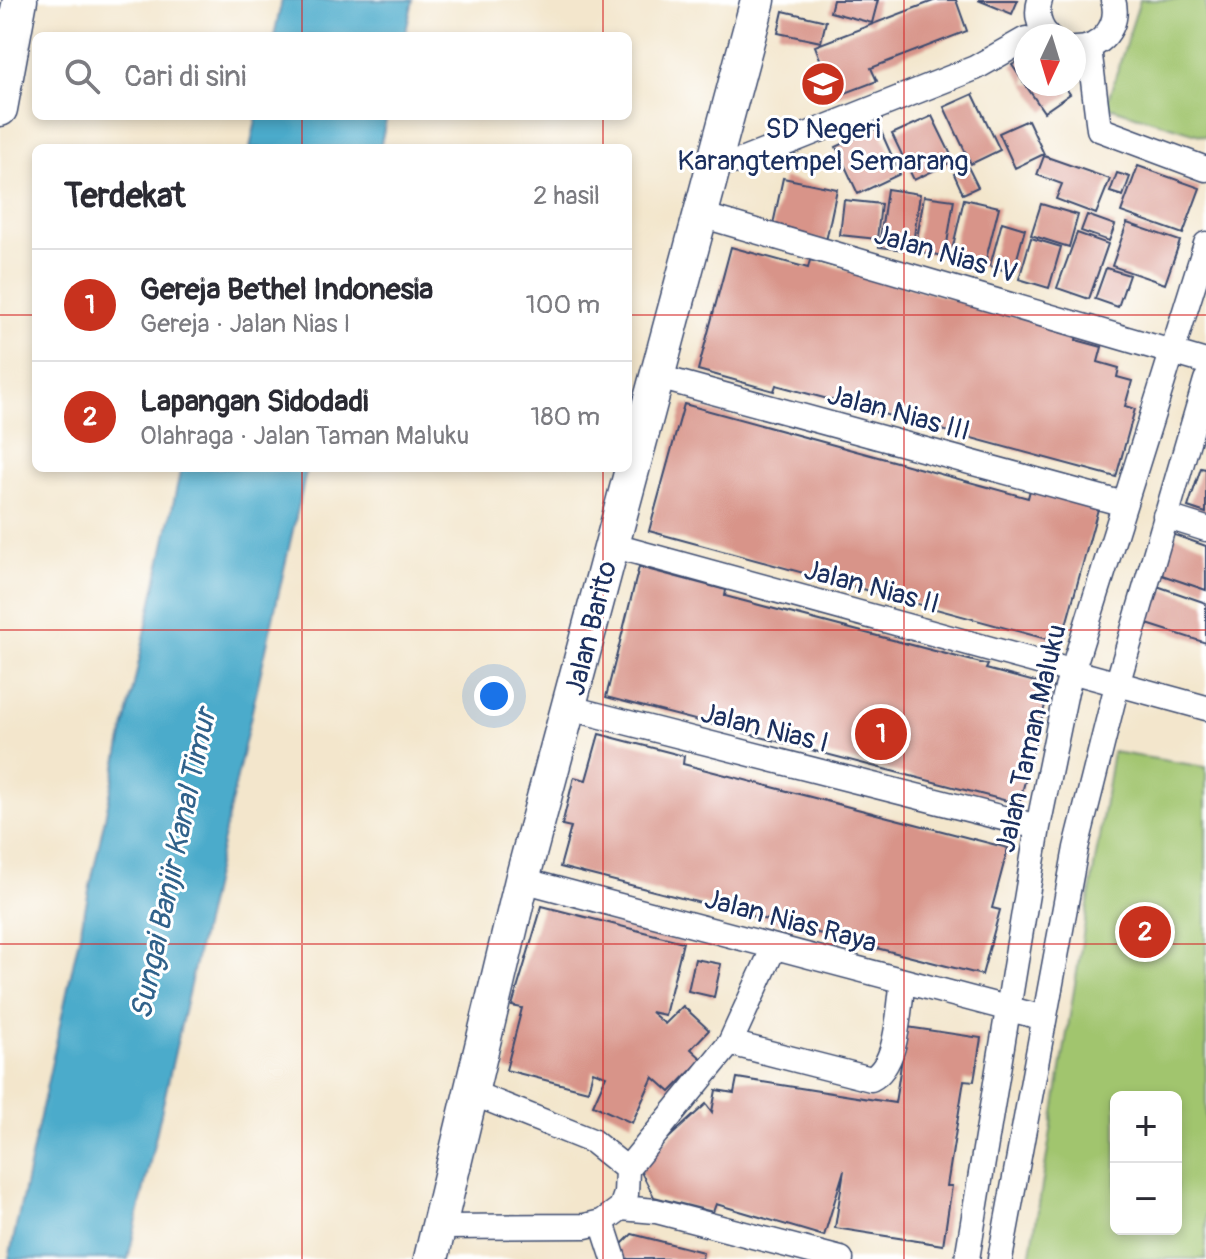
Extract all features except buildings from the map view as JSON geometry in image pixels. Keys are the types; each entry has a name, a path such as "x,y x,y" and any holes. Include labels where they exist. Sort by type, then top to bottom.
{"street":[{"name":"Jalan Barito","path":"632,470 758,0"},
{"path":"1037,24 1040,0"},
{"path":"1086,45 1111,29 1116,9 1113,0"},
{"path":"0,109 12,10"},
{"path":"715,163 741,161 975,68 1014,48"},
{"path":"1086,70 1099,129 1206,169"},
{"name":"Jalan Nias IV","path":"701,215 1174,350 1206,362"},
{"name":"Jalan Taman Maluku","path":"967,1259 1038,827 1071,673 1206,244"},
{"name":"Jalan Nias III","path":"658,377 1124,504"},
{"path":"1000,1259 1076,848 1117,685 1206,380"},
{"name":"Jalan Barito","path":"435,1243 522,880 631,472"},
{"path":"1165,516 1206,529"},
{"name":"Jalan Nias II","path":"611,545 1206,708"},
{"name":"Jalan Nias I","path":"570,708 1038,827"},
{"name":"Jalan Nias Raya","path":"522,880 1044,1018"},
{"path":"614,1259 612,1215 626,1194 627,1169 730,1043 774,947"},
{"path":"730,1043 871,1079 883,1073 889,1060 903,981"},
{"path":"470,1092 592,1141 627,1169"},
{"path":"435,1243 585,1226 612,1215 656,1211 841,1259"}],"green space":[{"path":"1140,0 1206,0 1206,137 1106,106"},
{"path":"1113,752 1206,767 1206,1259 1030,1259"}],"water":[{"path":"282,0 413,0 406,32 275,32"},
{"path":"256,120 386,120 381,144 251,144"},
{"name":"Sungai Banjir Kanal Timur","path":"180,472 306,472 128,1259 9,1259"}],"place":[{"name":"SD Negeri Karangtempel Semarang","path":"823,84"},
{"name":"Gereja Bethel Indonesia","path":"881,734"},
{"name":"Lapangan Sidodadi","path":"1145,932"}]}
